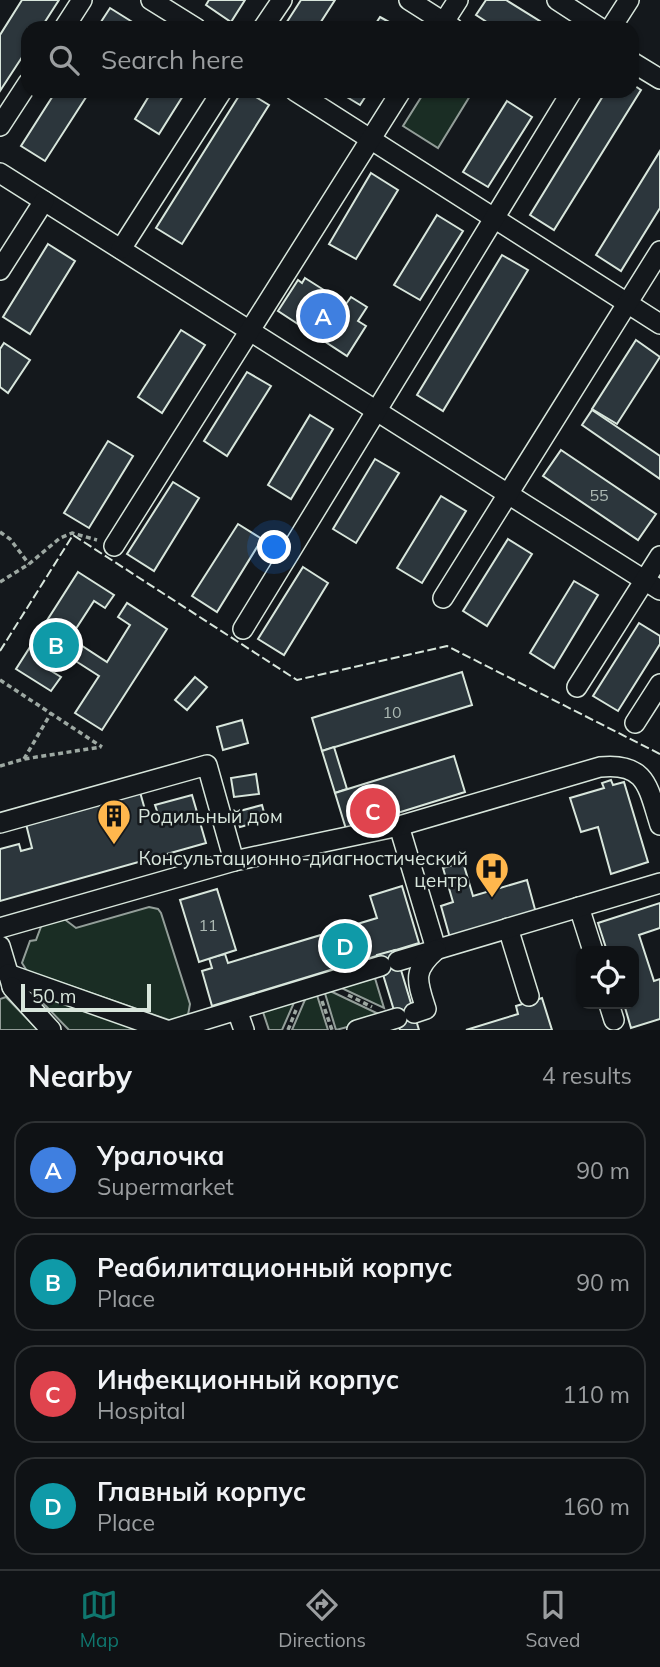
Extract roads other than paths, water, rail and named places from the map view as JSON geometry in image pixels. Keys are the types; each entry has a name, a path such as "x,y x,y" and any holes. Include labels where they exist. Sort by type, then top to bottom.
{"lane":[{"path":"68,21 82,0"},
{"path":"151,0 184,21"},
{"path":"268,21 282,0"},
{"path":"409,0 438,21"},
{"path":"448,21 458,0"},
{"path":"556,0 589,21"},
{"path":"616,21 629,0"},
{"path":"639,66 660,79"},
{"path":"0,126 21,94"},
{"path":"121,249 218,98"},
{"path":"306,98 660,324"},
{"path":"114,546 396,98"},
{"path":"243,629 568,98"},
{"path":"0,173 652,585"},
{"path":"0,270 44,201"},
{"path":"443,598 660,251"},
{"path":"577,687 652,585 660,556"},
{"path":"635,723 660,684"},
{"path":"0,823 207,765 234,861"},
{"path":"0,928 234,861 399,826 600,767 619,765 635,770 646,783 660,825"},
{"path":"399,826 436,949"},
{"path":"172,1030 660,883"},
{"path":"579,907 591,946"},
{"path":"508,928 529,996"},
{"path":"0,946 7,983 51,1030"},
{"path":"357,1030 426,1009 417,981 422,962 436,949"},
{"path":"7,983 166,1030"},
{"path":"237,1010 244,1030"}],"place":[{"name":"Уралочка","path":"323,316"},
{"name":"Реабилитационный корпус","path":"56,645"},
{"name":"Инфекционный корпус","path":"373,811"},
{"name":"Родильный дом","path":"114,846"},
{"name":"Консультационно-диагностический центр","path":"492,899"},
{"name":"Главный корпус","path":"345,946"}]}
